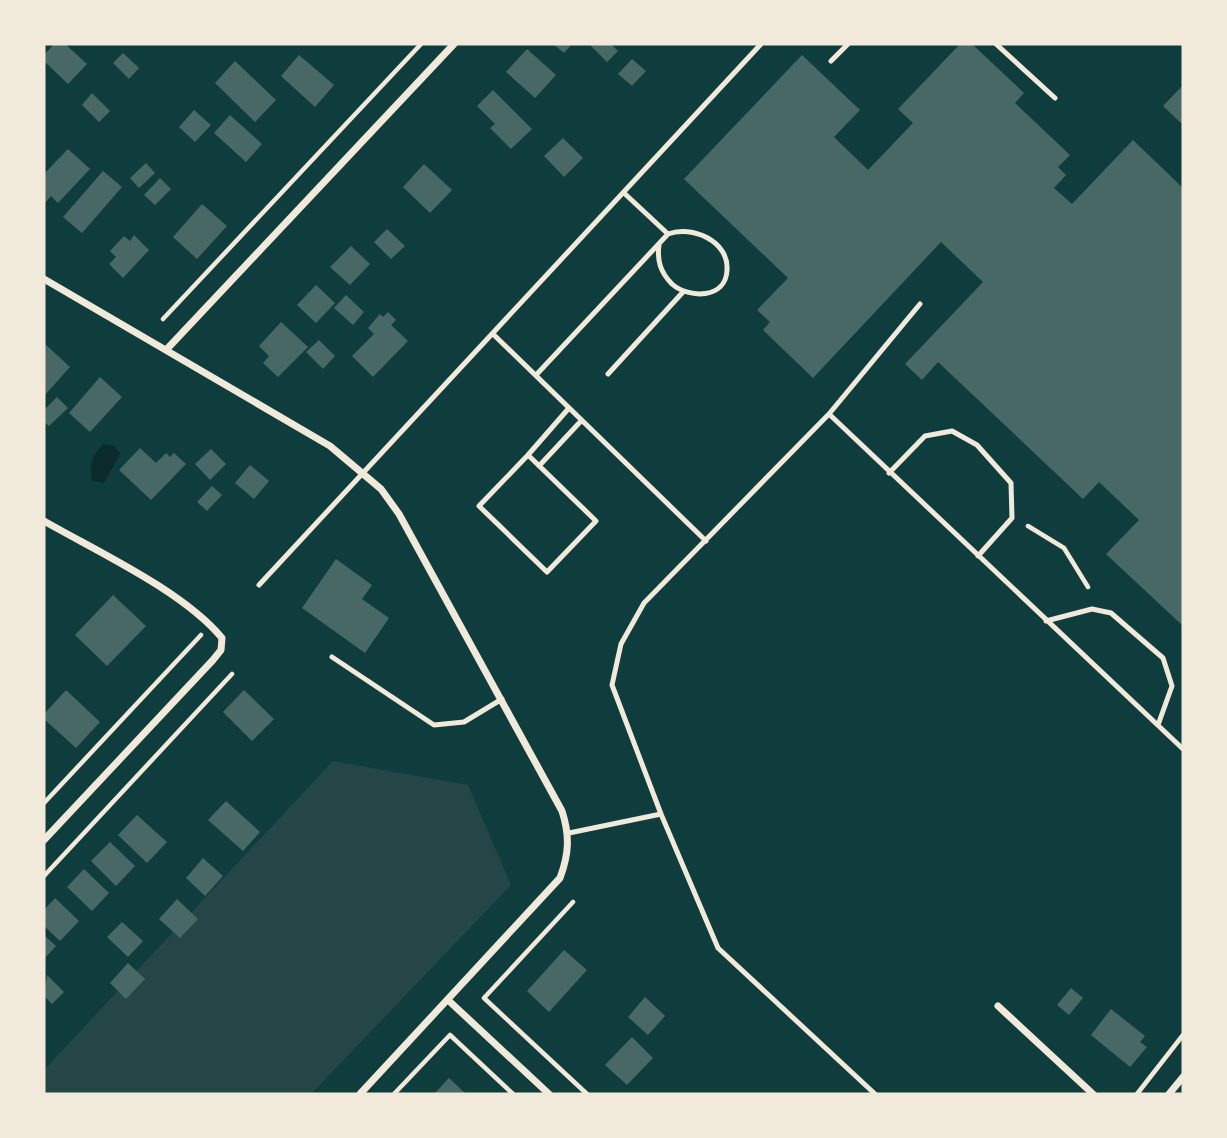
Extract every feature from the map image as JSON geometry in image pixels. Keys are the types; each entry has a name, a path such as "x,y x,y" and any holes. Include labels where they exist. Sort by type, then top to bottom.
{"street":[{"path":"167,349 454,44"},
{"path":"44,279 330,446 381,489 399,514 562,811 569,833 567,859 560,878 360,1094"},
{"path":"44,521 150,582 211,624 222,638 221,650 213,660 44,840"},
{"path":"448,999 549,1094"},
{"path":"998,1006 1093,1094"},
{"path":"1169,1094 1183,1077"}],"lane":[{"path":"259,585 494,335 761,44"},
{"path":"831,61 848,44"},
{"path":"996,44 1055,98"},
{"path":"624,192 668,234"},
{"path":"537,374 660,242 668,234 682,229 697,232 713,242 724,255 728,269 724,281 714,291 699,295 683,292 663,272 657,258 660,242"},
{"path":"608,374 683,292"},
{"path":"875,1094 718,948 661,814 611,685 621,645 644,603 829,414 920,304"},
{"path":"494,335 706,541"},
{"path":"528,455 596,521 547,572 479,506 569,408"},
{"path":"829,414 888,473 1183,749"},
{"path":"539,466 581,421"},
{"path":"888,473 925,436 952,430 977,445 1011,483 1012,518 978,556"},
{"path":"1046,621 1092,609 1111,613 1163,658 1172,686 1158,726"},
{"path":"332,657 434,725 464,722 502,699"},
{"path":"569,833 661,814"}],"path":[{"path":"163,319 421,44"},
{"path":"1028,526 1063,548 1088,587"},
{"path":"44,803 211,624"},
{"path":"44,876 232,674"},
{"path":"573,902 484,998 587,1094"},
{"path":"394,1094 450,1035 513,1094"},
{"path":"1137,1094 1183,1035"}],"shaded area":[{"path":"103,444 115,446 120,454 104,483 92,481 91,470 94,457"},
{"path":"333,761 468,785 511,885 311,1094 44,1094 44,1070"}],"building":[{"path":"54,44 65,44 87,64 68,84 44,61 44,55"},
{"path":"553,44 572,44 564,53"},
{"path":"611,44 618,51 607,62 591,46"},
{"path":"960,44 972,44 1024,93 1015,103 1070,155 1058,167 1066,175 1054,188 1072,204 1133,140 1183,188 1183,626 1106,554 1139,520 1099,482 1083,499 938,362 922,380 905,364 983,282 941,242 813,378 763,330 770,322 757,310 788,278 684,179 802,55 860,110 834,137 868,170 913,123 898,109"},
{"path":"527,49 556,75 535,98 506,72"},
{"path":"123,53 139,68 129,79 113,63"},
{"path":"299,55 334,85 315,107 281,76"},
{"path":"632,59 646,71 632,86 618,74"},
{"path":"235,61 276,100 255,122 215,83"},
{"path":"1183,85 1183,125 1163,106"},
{"path":"493,90 532,129 511,149 490,128 495,124 477,106"},
{"path":"92,93 110,111 99,122 82,105"},
{"path":"194,110 211,125 195,142 179,127"},
{"path":"230,115 262,144 246,162 214,133"},
{"path":"563,138 583,158 564,177 544,156"},
{"path":"68,149 90,169 58,203 51,196 44,204 44,174"},
{"path":"146,163 155,173 139,188 130,178"},
{"path":"424,164 452,190 430,213 403,187"},
{"path":"103,171 122,187 82,233 63,217"},
{"path":"160,178 171,189 155,205 144,195"},
{"path":"202,204 227,226 197,259 173,237"},
{"path":"387,229 405,246 391,259 374,242"},
{"path":"134,235 149,250 123,278 109,264 116,257 110,251 124,236 130,241"},
{"path":"351,246 370,264 350,285 330,267"},
{"path":"316,285 335,303 316,323 297,305"},
{"path":"346,295 364,312 353,325 334,308"},
{"path":"388,312 396,320 391,325 408,341 373,377 352,356 374,334 368,328 380,314 383,317"},
{"path":"281,322 308,347 278,377 263,363 269,356 259,346"},
{"path":"319,340 335,356 323,369 306,352"},
{"path":"44,343 70,367 44,396"},
{"path":"100,377 122,397 90,432 69,413"},
{"path":"57,397 68,408 49,426 44,422 44,410"},
{"path":"140,448 156,463 166,453 170,457 174,453 186,464 151,500 119,470"},
{"path":"211,449 226,464 210,480 195,464"},
{"path":"250,465 269,481 254,499 235,483"},
{"path":"212,486 222,495 207,511 197,502"},
{"path":"336,559 372,585 362,599 389,618 365,653 302,608"},
{"path":"113,595 146,626 107,666 75,635"},
{"path":"66,690 100,722 76,748 44,719 44,714"},
{"path":"244,690 274,719 252,741 223,712"},
{"path":"226,801 260,832 243,851 208,820"},
{"path":"137,815 167,842 147,863 118,835"},
{"path":"110,842 135,866 116,886 91,861"},
{"path":"203,858 223,876 205,896 186,878"},
{"path":"84,869 109,893 92,911 67,887"},
{"path":"55,898 79,921 60,941 44,926 44,910"},
{"path":"177,899 198,919 180,938 159,919"},
{"path":"122,922 143,941 128,957 107,937"},
{"path":"44,935 56,946 44,959"},
{"path":"564,950 587,970 549,1012 527,991"},
{"path":"128,963 145,979 126,999 110,983"},
{"path":"47,975 64,992 52,1004 44,996"},
{"path":"1071,988 1083,998 1069,1015 1057,1005"},
{"path":"645,997 665,1016 648,1035 628,1017"},
{"path":"1111,1009 1145,1036 1140,1042 1147,1047 1130,1067 1091,1035"},
{"path":"632,1037 653,1058 627,1085 605,1065"},
{"path":"449,1078 466,1094 434,1094"}]}
